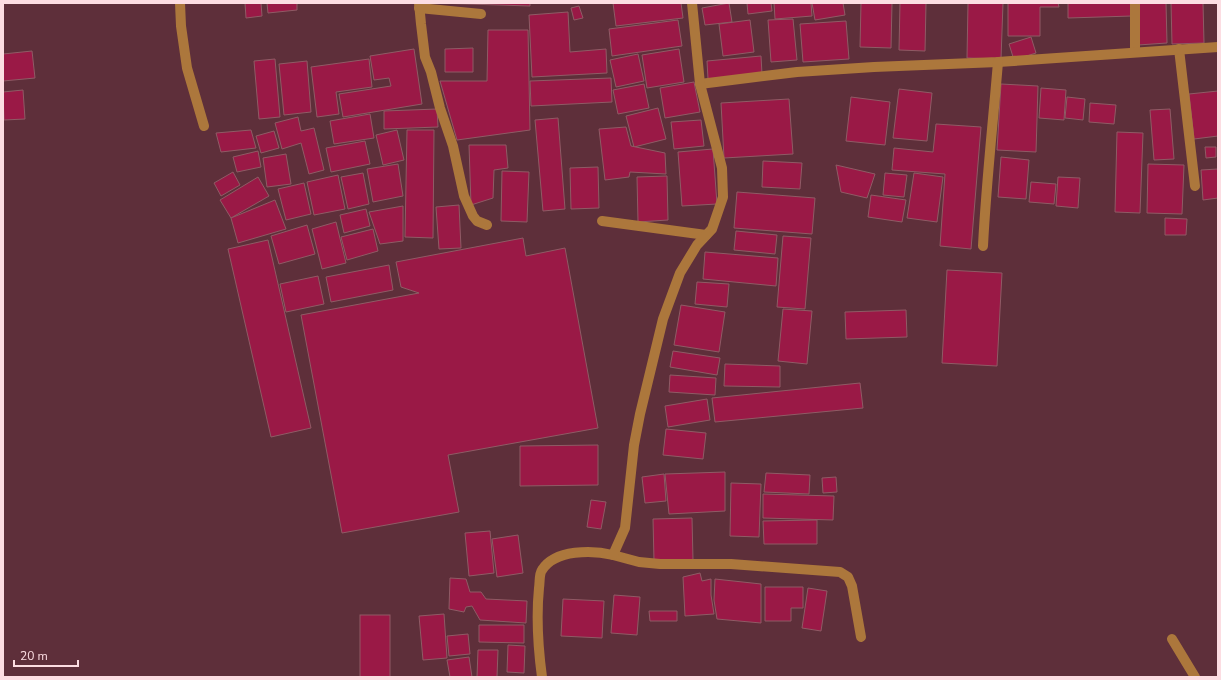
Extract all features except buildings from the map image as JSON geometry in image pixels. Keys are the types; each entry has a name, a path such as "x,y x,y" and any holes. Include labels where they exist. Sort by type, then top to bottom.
{"street":[{"path":"180,3 181,26 187,68 204,126"},
{"path":"613,555 625,528 634,445 640,414 664,319 680,273 697,245 712,229 723,197 722,168 700,84 692,3"},
{"path":"1135,3 1136,52"},
{"path":"481,14 419,5 426,57 440,108 453,146 464,196 473,216 477,221 488,225"},
{"path":"700,84 797,72 998,62 1218,47"},
{"path":"1178,49 1195,186"},
{"path":"983,246 986,183 992,139 998,62"},
{"path":"602,221 706,235"},
{"path":"542,677 537,635 537,607 541,571 547,563 562,554 600,552 639,562 660,564 731,564 840,572 848,576 852,586 861,637"},
{"path":"1172,639 1196,677"}]}
